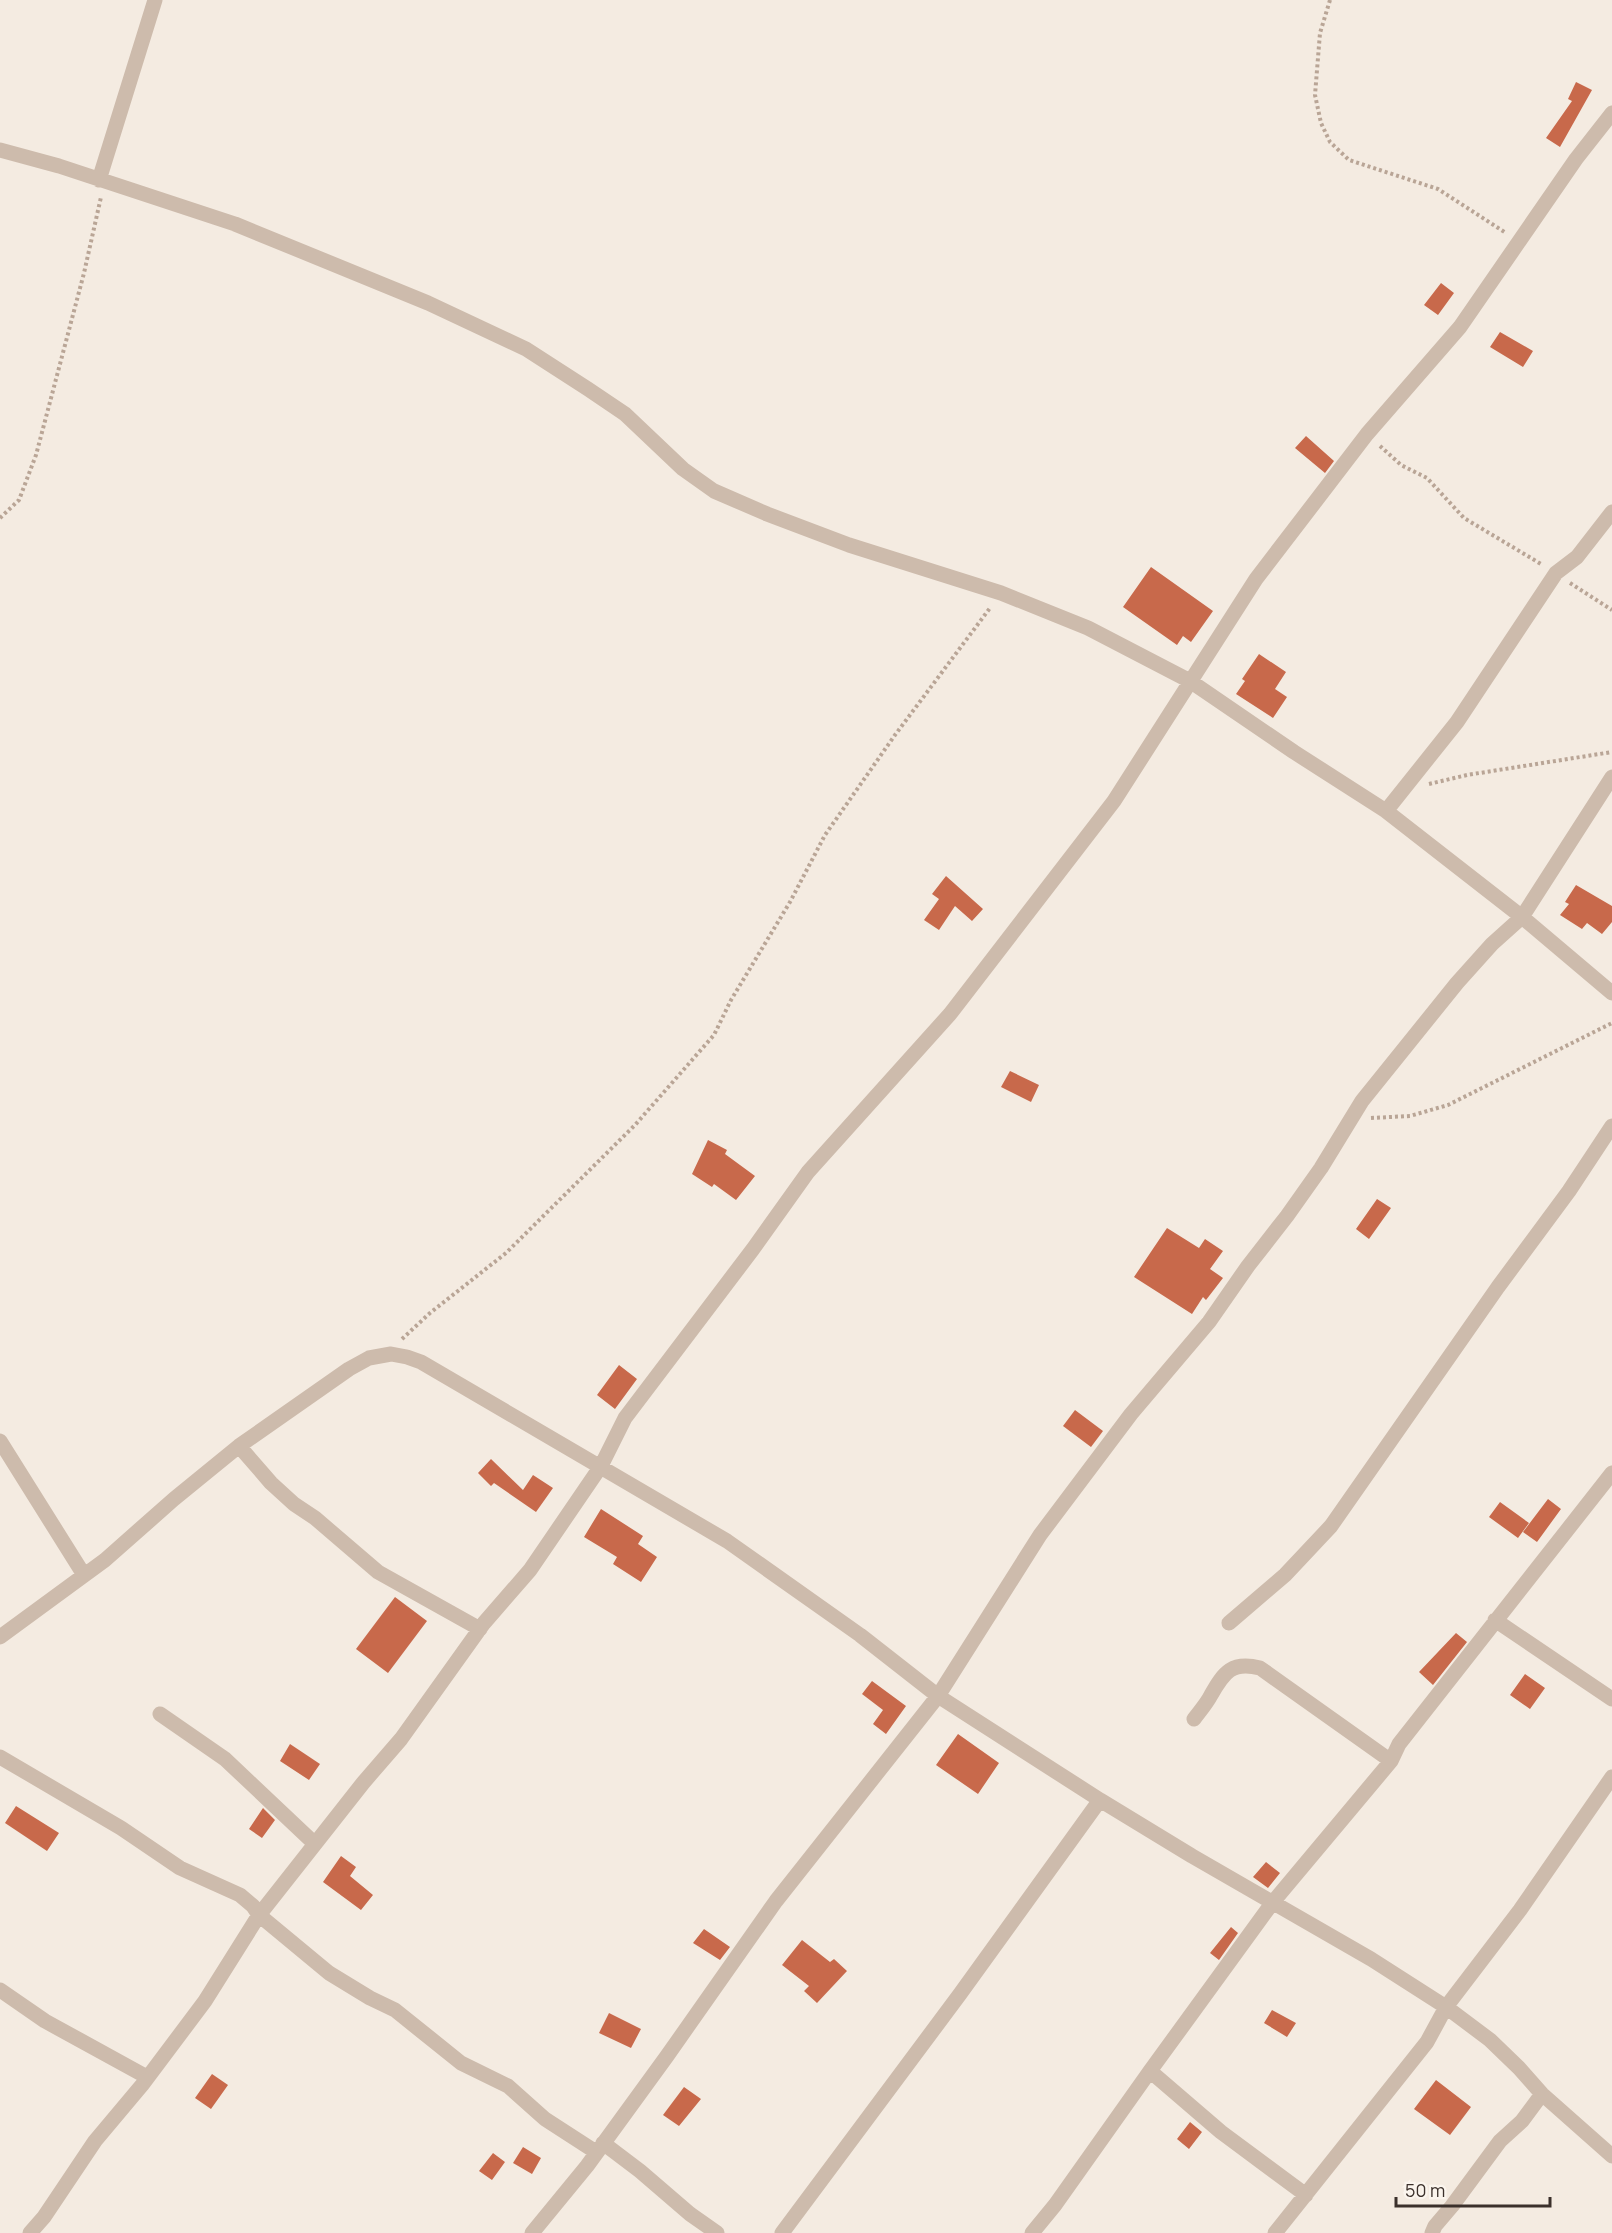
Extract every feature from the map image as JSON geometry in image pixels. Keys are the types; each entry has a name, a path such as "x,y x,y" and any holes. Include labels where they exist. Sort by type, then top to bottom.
{"street":[{"path":"102,180 155,0"},
{"path":"30,2233 44,2217 95,2141 205,2001 259,1915 363,1783 401,1739 480,1629 530,1570 601,1466 625,1418 753,1249 808,1172 950,1014 1114,801 1256,579 1367,434 1460,327 1576,159 1612,113"},
{"path":"0,150 102,180 235,224 428,303 526,349 625,414 683,469 714,491 849,545 1001,593 1088,628 1190,681 1386,811 1522,917 1612,993"},
{"path":"1386,811 1457,722 1556,573 1577,557 1612,512"},
{"path":"532,2233 600,2148 668,2056 776,1900 938,1696 1040,1535 1131,1414 1209,1322 1287,1216 1362,1101 1457,982 1492,944 1522,917 1612,777"},
{"path":"1229,1623 1285,1575 1331,1526 1498,1287 1569,1191 1612,1126"},
{"path":"0,1636 84,1575 239,1446 349,1369 369,1358 391,1354 407,1357 421,1362 727,1541 860,1635 938,1696 1100,1800 1371,1959 1446,2007 1490,2040 1542,2094 1612,2156"},
{"path":"0,1441 84,1575"},
{"path":"239,1446 271,1483 294,1504 315,1518 378,1572 480,1629"},
{"path":"1032,2233 1055,2205 1273,1902 1391,1761 1399,1744 1612,1473"},
{"path":"1495,1620 1612,1699"},
{"path":"1194,1719 1229,1669 1248,1665 1260,1668 1391,1761"},
{"path":"160,1714 238,1770 315,1844"},
{"path":"0,1757 121,1828 180,1868 240,1895 253,1906 259,1915 329,1973 395,2010 461,2063 508,2086 545,2119 640,2171 690,2214 717,2233"},
{"path":"1275,2233 1427,2042 1446,2007 1520,1910 1612,1777"},
{"path":"782,2233 960,1994 1100,1800"},
{"path":"0,1990 45,2021 147,2077"},
{"path":"1150,2071 1221,2132 1306,2194"},
{"path":"1432,2233 1500,2141 1522,2121 1542,2094"}],"path":[{"path":"1330,0 1320,33 1315,95 1321,123 1330,142 1349,160 1438,189 1519,242"},
{"path":"0,518 19,500 36,455 84,273 102,180"},
{"path":"1367,434 1401,465 1427,478 1464,518 1556,573 1612,610"},
{"path":"391,1354 407,1334 506,1253 634,1125 714,1035 731,1000 790,902 825,835 895,735 1001,593"},
{"path":"1402,791 1467,775 1612,753"},
{"path":"1352,1118 1410,1116 1448,1105 1612,1023"}],"building":[{"path":"1576,82 1592,90 1560,147 1546,138 1572,101 1568,99"},
{"path":"1441,283 1454,293 1438,315 1424,305"},
{"path":"1500,332 1533,351 1523,367 1490,347"},
{"path":"1306,436 1334,461 1325,473 1295,448"},
{"path":"1151,567 1213,611 1191,642 1183,636 1177,645 1123,607"},
{"path":"1259,654 1286,672 1275,689 1287,697 1273,718 1236,694 1245,681 1242,679"},
{"path":"946,876 983,909 972,921 955,906 939,930 924,920 939,899 932,894"},
{"path":"1576,885 1612,906 1612,922 1602,934 1587,923 1582,929 1560,915 1569,904 1565,902"},
{"path":"1010,1071 1039,1085 1031,1102 1001,1087"},
{"path":"708,1140 727,1150 725,1154 755,1176 736,1200 714,1184 712,1187 692,1174"},
{"path":"1377,1199 1391,1208 1369,1239 1356,1229"},
{"path":"1167,1228 1199,1248 1205,1239 1223,1251 1210,1269 1223,1278 1206,1300 1203,1297 1192,1314 1134,1277"},
{"path":"619,1365 637,1379 615,1409 597,1395"},
{"path":"1075,1410 1103,1431 1091,1447 1063,1426"},
{"path":"491,1459 523,1490 533,1475 553,1488 536,1512 494,1483 491,1486 478,1473"},
{"path":"1548,1499 1561,1509 1537,1542 1523,1532"},
{"path":"1500,1502 1529,1523 1518,1538 1489,1517"},
{"path":"601,1509 643,1536 638,1544 657,1557 641,1582 613,1564 617,1557 584,1537"},
{"path":"395,1597 427,1621 388,1673 356,1649"},
{"path":"1456,1633 1467,1642 1433,1685 1419,1672"},
{"path":"1525,1674 1545,1688 1530,1709 1510,1695"},
{"path":"872,1681 906,1706 886,1734 873,1724 883,1710 862,1694"},
{"path":"958,1734 999,1763 978,1794 936,1765"},
{"path":"290,1744 320,1764 309,1780 280,1761"},
{"path":"16,1806 59,1833 47,1851 5,1823"},
{"path":"263,1808 275,1820 262,1838 249,1829"},
{"path":"341,1856 356,1867 350,1876 373,1895 361,1910 323,1882"},
{"path":"1266,1862 1280,1873 1268,1888 1253,1877"},
{"path":"1231,1927 1238,1933 1219,1960 1210,1953"},
{"path":"704,1929 730,1947 720,1960 693,1943"},
{"path":"802,1940 830,1962 834,1959 847,1971 817,2003 804,1991 809,1986 782,1965"},
{"path":"1272,2010 1296,2023 1287,2037 1264,2023"},
{"path":"609,2013 641,2029 631,2048 599,2033"},
{"path":"212,2074 228,2085 211,2109 195,2098"},
{"path":"1436,2080 1471,2107 1450,2135 1414,2109"},
{"path":"684,2087 701,2099 679,2126 663,2115"},
{"path":"1190,2122 1202,2132 1189,2149 1177,2139"},
{"path":"523,2147 541,2158 532,2174 513,2163"},
{"path":"493,2153 505,2162 492,2180 479,2171"}]}
